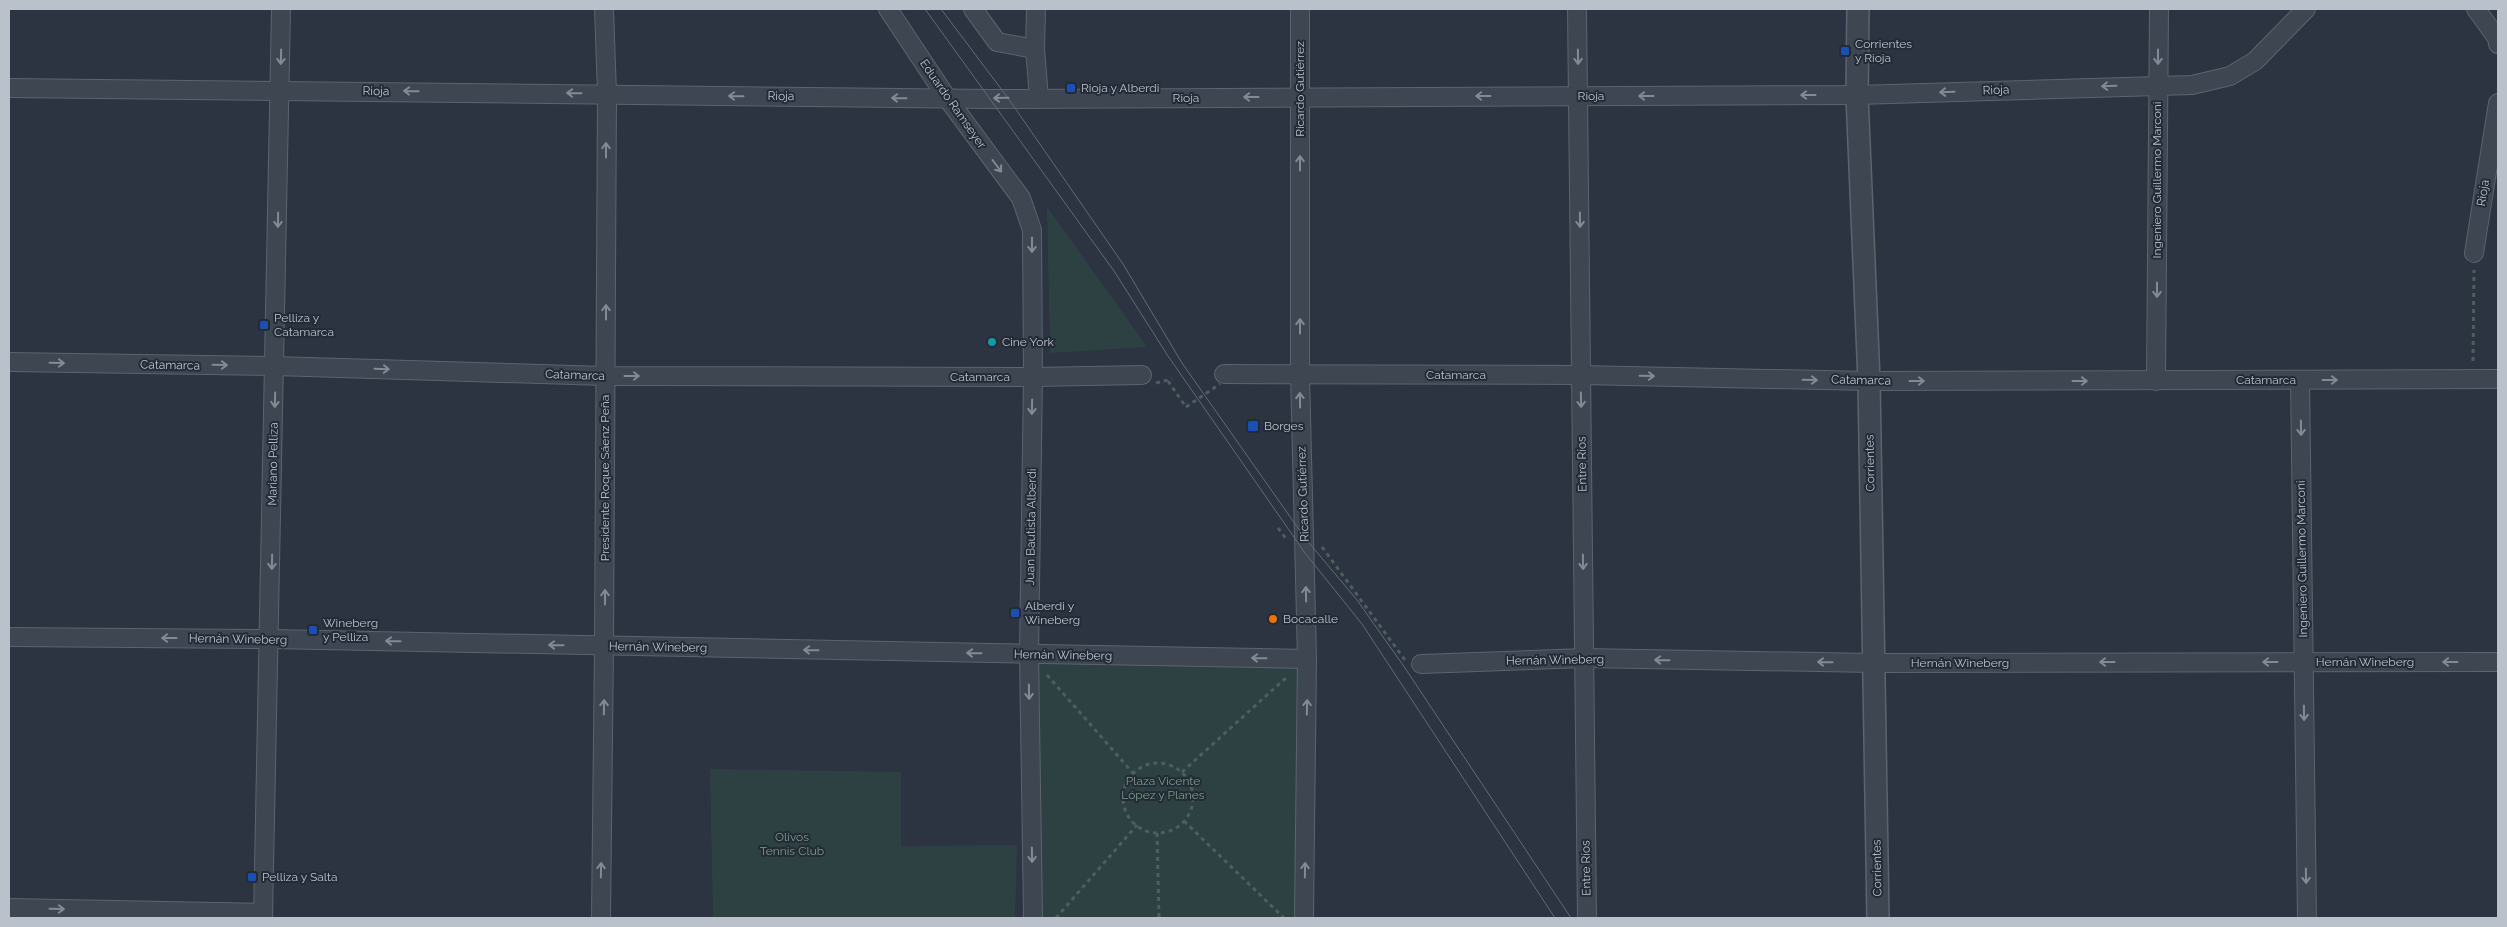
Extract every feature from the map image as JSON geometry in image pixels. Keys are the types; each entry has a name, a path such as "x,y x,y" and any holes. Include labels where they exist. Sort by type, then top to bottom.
{"street":[{"name":"Mariano Pelliza","path":"263,915 270,639 281,9"},
{"name":"Presidente Roque Sáenz Peña","path":"601,918 606,94 604,9"},
{"name":"Eduardo Ramseyer","path":"888,9 947,98 1021,198"},
{"path":"974,9 997,42 1035,49"},
{"path":"1036,9 1035,49 1038,98"},
{"name":"Ricardo Gutiérrez","path":"1300,9 1300,374 1307,659 1304,918"},
{"name":"Entre Ríos","path":"1577,9 1587,918"},
{"name":"Corrientes","path":"1858,9 1857,95 1869,381 1878,918"},
{"name":"Ingeniero Guillermo Marconi","path":"2156,380 2158,9"},
{"name":"Rioja","path":"9,88 280,89 1038,98 1857,95 2192,84 2230,76 2255,61 2306,9"},
{"path":"2476,9 2497,38 2498,44"},
{"name":"Rioja","path":"2474,253 2498,103"},
{"name":"Juan Bautista Alberdi","path":"1021,198 1032,230 1033,377 1029,654 1033,918"},
{"name":"Catamarca","path":"9,362 275,366 605,376 1033,377 1142,374"},
{"name":"Catamarca","path":"1222,379 1300,374 1581,375 1869,381 2498,380"},
{"name":"Ingeniero Guillermo Marconi","path":"2300,380 2306,918"},
{"name":"Hernán Wineberg","path":"9,637 270,639 1307,659"},
{"name":"Hernán Wineberg","path":"1421,664 1584,658 1874,663 2498,662"},
{"path":"9,908 263,915"}],"path":[{"path":"2473,380 2474,253"},
{"path":"1168,382 1186,407 1222,379"},
{"path":"1305,531 1326,550 1406,662 1421,664"},
{"path":"1029,654 1134,773"},
{"path":"1182,772 1307,659"},
{"path":"1155,762 1166,764 1182,772 1191,786 1193,797 1191,808 1184,821 1168,831 1157,832 1146,830 1137,825 1128,816 1124,806 1123,794 1126,782 1134,773 1143,766 1155,762"},
{"path":"1184,821 1284,918"},
{"path":"1056,918 1137,825"},
{"path":"1157,832 1159,918"}],"green space":[{"path":"1047,207 1147,347 1050,353"},
{"name":"Plaza Vicente López y Planes","path":"1029,655 1307,659 1304,918 1033,918"},
{"name":"Olivos Tennis Club","path":"710,769 901,772 901,846 1017,845 1015,918 713,918"}],"tram line":[{"path":"925,9 1114,271 1168,356 1305,553 1362,624 1555,918"},
{"path":"941,9 1008,98 1123,264 1182,363 1305,538 1357,600 1405,668 1571,918"}],"place":[{"name":"Corrientes y Rioja","path":"1845,51"},
{"name":"Rioja y Alberdi","path":"1071,88"},
{"name":"Pelliza y Catamarca","path":"264,325"},
{"name":"Cine York","path":"992,342"},
{"name":"Borges","path":"1253,426"},
{"name":"Alberdi y Wineberg","path":"1015,613"},
{"name":"Bocacalle","path":"1273,619"},
{"name":"Wineberg y Pelliza","path":"313,630"},
{"name":"Pelliza y Salta","path":"252,877"}]}
